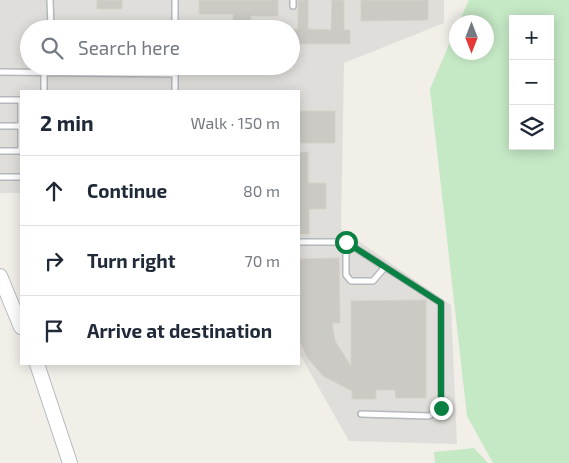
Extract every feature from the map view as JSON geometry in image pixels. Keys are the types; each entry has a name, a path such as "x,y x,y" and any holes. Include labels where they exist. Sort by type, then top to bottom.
{"street":[{"path":"0,276 20,325"},
{"path":"37,365 70,463"}],"lane":[{"path":"50,0 50,20"},
{"path":"174,0 174,20"},
{"path":"0,72 20,72"},
{"path":"44,75 44,90"},
{"path":"174,75 174,90"},
{"path":"0,100 20,100"},
{"path":"0,126 20,126"},
{"path":"0,151 20,151"},
{"path":"0,178 20,178"},
{"path":"300,242 346,242 441,303 441,408 429,416 361,414"},
{"path":"346,242 346,275 351,281 373,281 385,267"}],"shaded area":[{"path":"0,0 444,0 444,23 344,63 341,229 451,305 457,444 349,441 300,355 300,90 20,90 20,193 0,193"}],"green space":[{"path":"469,0 569,0 569,463 493,463 467,416 430,89 449,44 449,60 494,60 494,15 462,15"},
{"path":"474,448 488,463 435,463 434,452"}],"building":[{"path":"97,0 122,0 122,9 97,9"},
{"path":"199,0 278,0 278,16 251,16 251,20 233,20 233,14 199,14"},
{"path":"298,0 308,0 308,29 331,30 332,0 344,0 344,30 350,30 350,44 300,44 300,20 298,20"},
{"path":"361,0 428,0 428,20 361,21"},
{"path":"300,111 335,111 335,143 300,143"},
{"path":"300,152 308,152 308,183 326,183 326,209 309,209 309,234 300,234"},
{"path":"339,258 340,323 332,323 335,341 351,366 351,301 426,300 426,398 396,398 395,390 376,390 376,399 352,399 352,391 323,376 307,357 300,341 300,259"}],"route":[{"path":"346,242 441,303 441,408"}]}
